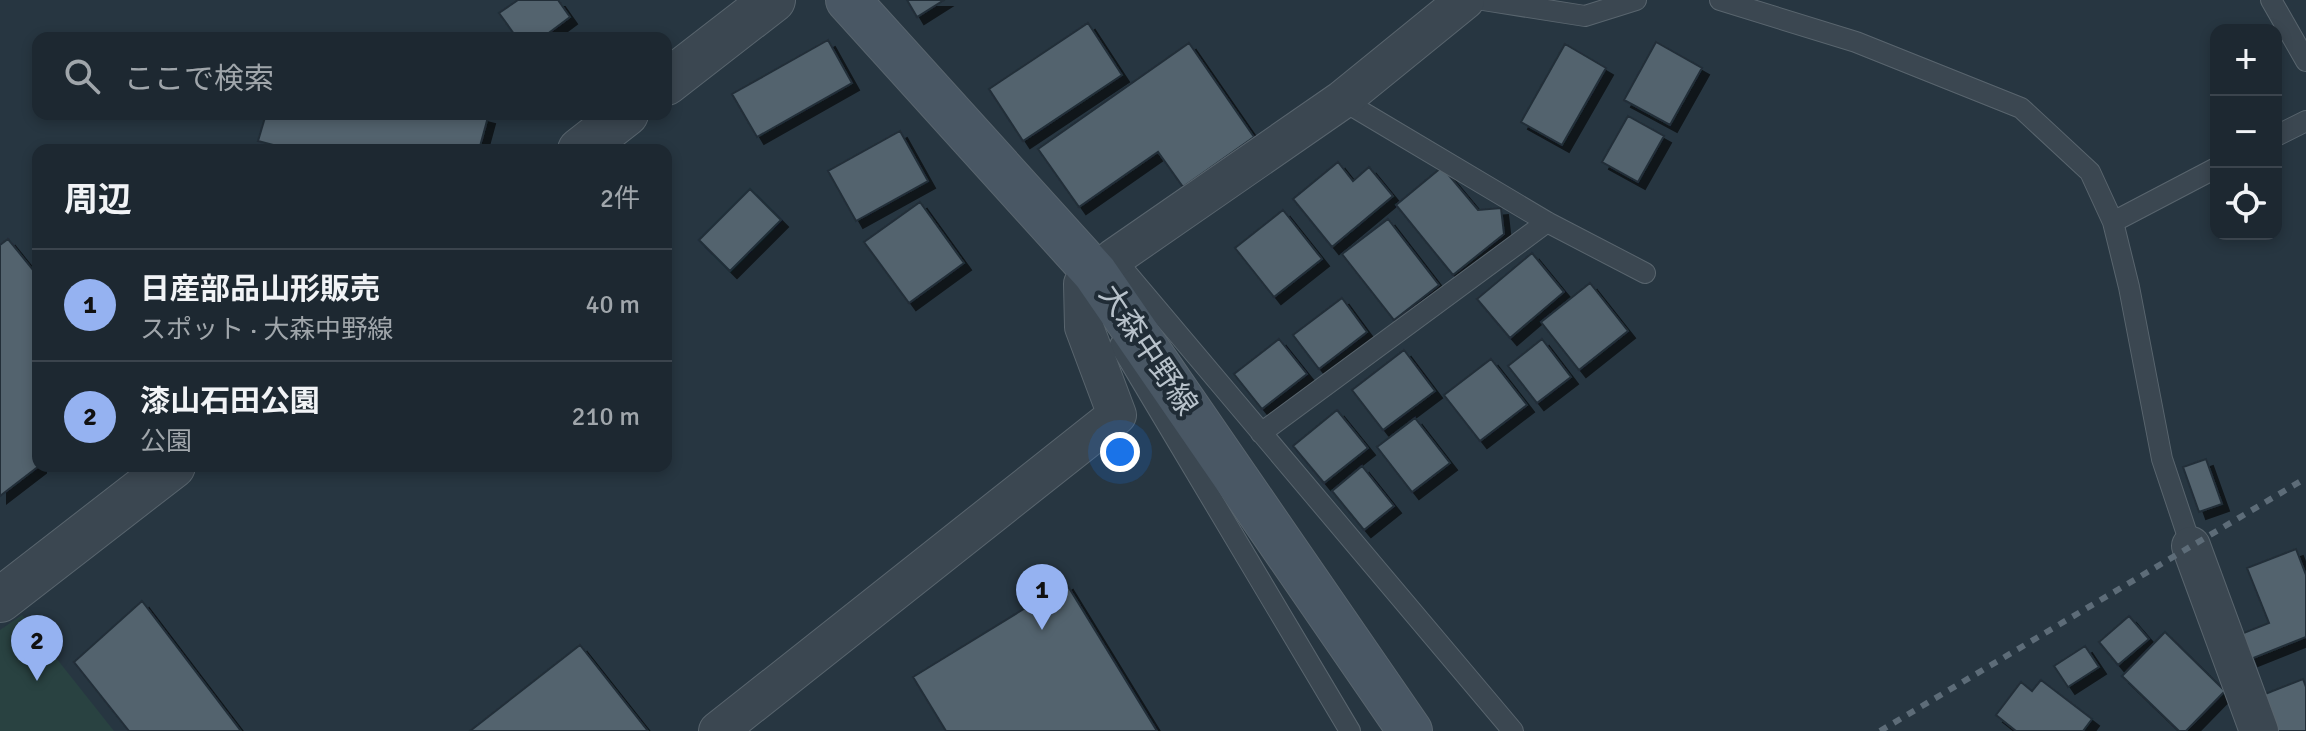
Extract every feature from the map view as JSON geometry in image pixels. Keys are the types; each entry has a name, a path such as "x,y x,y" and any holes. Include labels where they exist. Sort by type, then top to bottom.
{"main road":[{"name":"大森中野線","path":"848,0 1098,271 1410,731"}],"street":[{"path":"672,78 773,0"},
{"path":"718,731 1117,415 1084,327 1098,271 1342,100 1465,0"},
{"path":"588,144 618,120"},
{"path":"0,600 165,472"},
{"path":"2191,546 2259,731"}],"lane":[{"path":"1483,0 1585,16 1636,0"},
{"path":"1720,0 1856,42 2021,108 2090,172 2113,222 2129,287 2162,459 2191,546"},
{"path":"2271,0 2306,61"},
{"path":"1342,100 1547,222 1645,273"},
{"path":"2282,133 2306,121"},
{"path":"2113,222 2210,171"},
{"path":"1261,433 1547,222"},
{"path":"1098,271 1261,433 1513,731"},
{"path":"1098,271 1350,731"}],"green space":[{"path":"22,615 114,731 0,731 0,630"}],"building":[{"path":"518,0 558,0 570,17 550,32 513,32 499,13"},
{"path":"907,0 944,0 917,17"},
{"path":"1088,23 1122,75 1023,141 989,89"},
{"path":"828,40 852,83 757,137 732,94"},
{"path":"1656,42 1702,68 1670,125 1624,100"},
{"path":"1189,43 1254,137 1183,187 1158,152 1079,207 1038,149"},
{"path":"1565,44 1606,68 1562,145 1521,122"},
{"path":"1628,116 1664,136 1638,182 1602,162"},
{"path":"264,120 487,120 481,144 269,144 258,141"},
{"path":"900,131 928,181 856,221 828,171"},
{"path":"1338,162 1353,181 1369,167 1393,196 1332,247 1293,199"},
{"path":"1442,167 1478,210 1501,208 1504,234 1453,275 1396,205"},
{"path":"750,189 781,220 730,271 699,240"},
{"path":"920,202 964,263 909,303 864,242"},
{"path":"1283,210 1322,259 1274,297 1235,248"},
{"path":"1388,219 1439,285 1394,320 1342,254"},
{"path":"8,239 32,269 32,471 0,496 0,245"},
{"path":"1532,253 1564,292 1510,338 1477,299"},
{"path":"1590,283 1628,331 1579,370 1541,322"},
{"path":"1342,298 1367,332 1319,369 1293,335"},
{"path":"1279,339 1307,374 1262,409 1234,374"},
{"path":"1542,339 1571,377 1537,403 1508,366"},
{"path":"1404,350 1435,391 1383,430 1352,390"},
{"path":"1491,359 1527,405 1480,441 1444,395"},
{"path":"1337,410 1368,448 1324,483 1293,446"},
{"path":"1415,418 1450,463 1412,492 1377,447"},
{"path":"2206,459 2222,504 2199,512 2183,467"},
{"path":"1362,466 1394,506 1364,530 1332,491"},
{"path":"2296,549 2306,575 2306,637 2251,659 2241,634 2269,623 2247,568"},
{"path":"1066,583 1157,731 946,731 913,677"},
{"path":"142,601 241,731 129,731 74,662"},
{"path":"2129,616 2149,639 2118,665 2099,642"},
{"path":"2165,632 2225,691 2186,731 2179,731 2122,676"},
{"path":"580,645 648,731 470,731"},
{"path":"2085,646 2099,667 2068,687 2054,666"},
{"path":"2303,679 2306,687 2306,731 2274,731 2260,696"},
{"path":"2041,680 2092,719 2083,731 2016,731 1996,715 2021,682 2032,691"}],"railway":[{"path":"1880,731 2306,478"}],"place":[{"name":"日産部品山形販売","path":"1042,630"},
{"name":"漆山石田公園","path":"37,681"}]}
